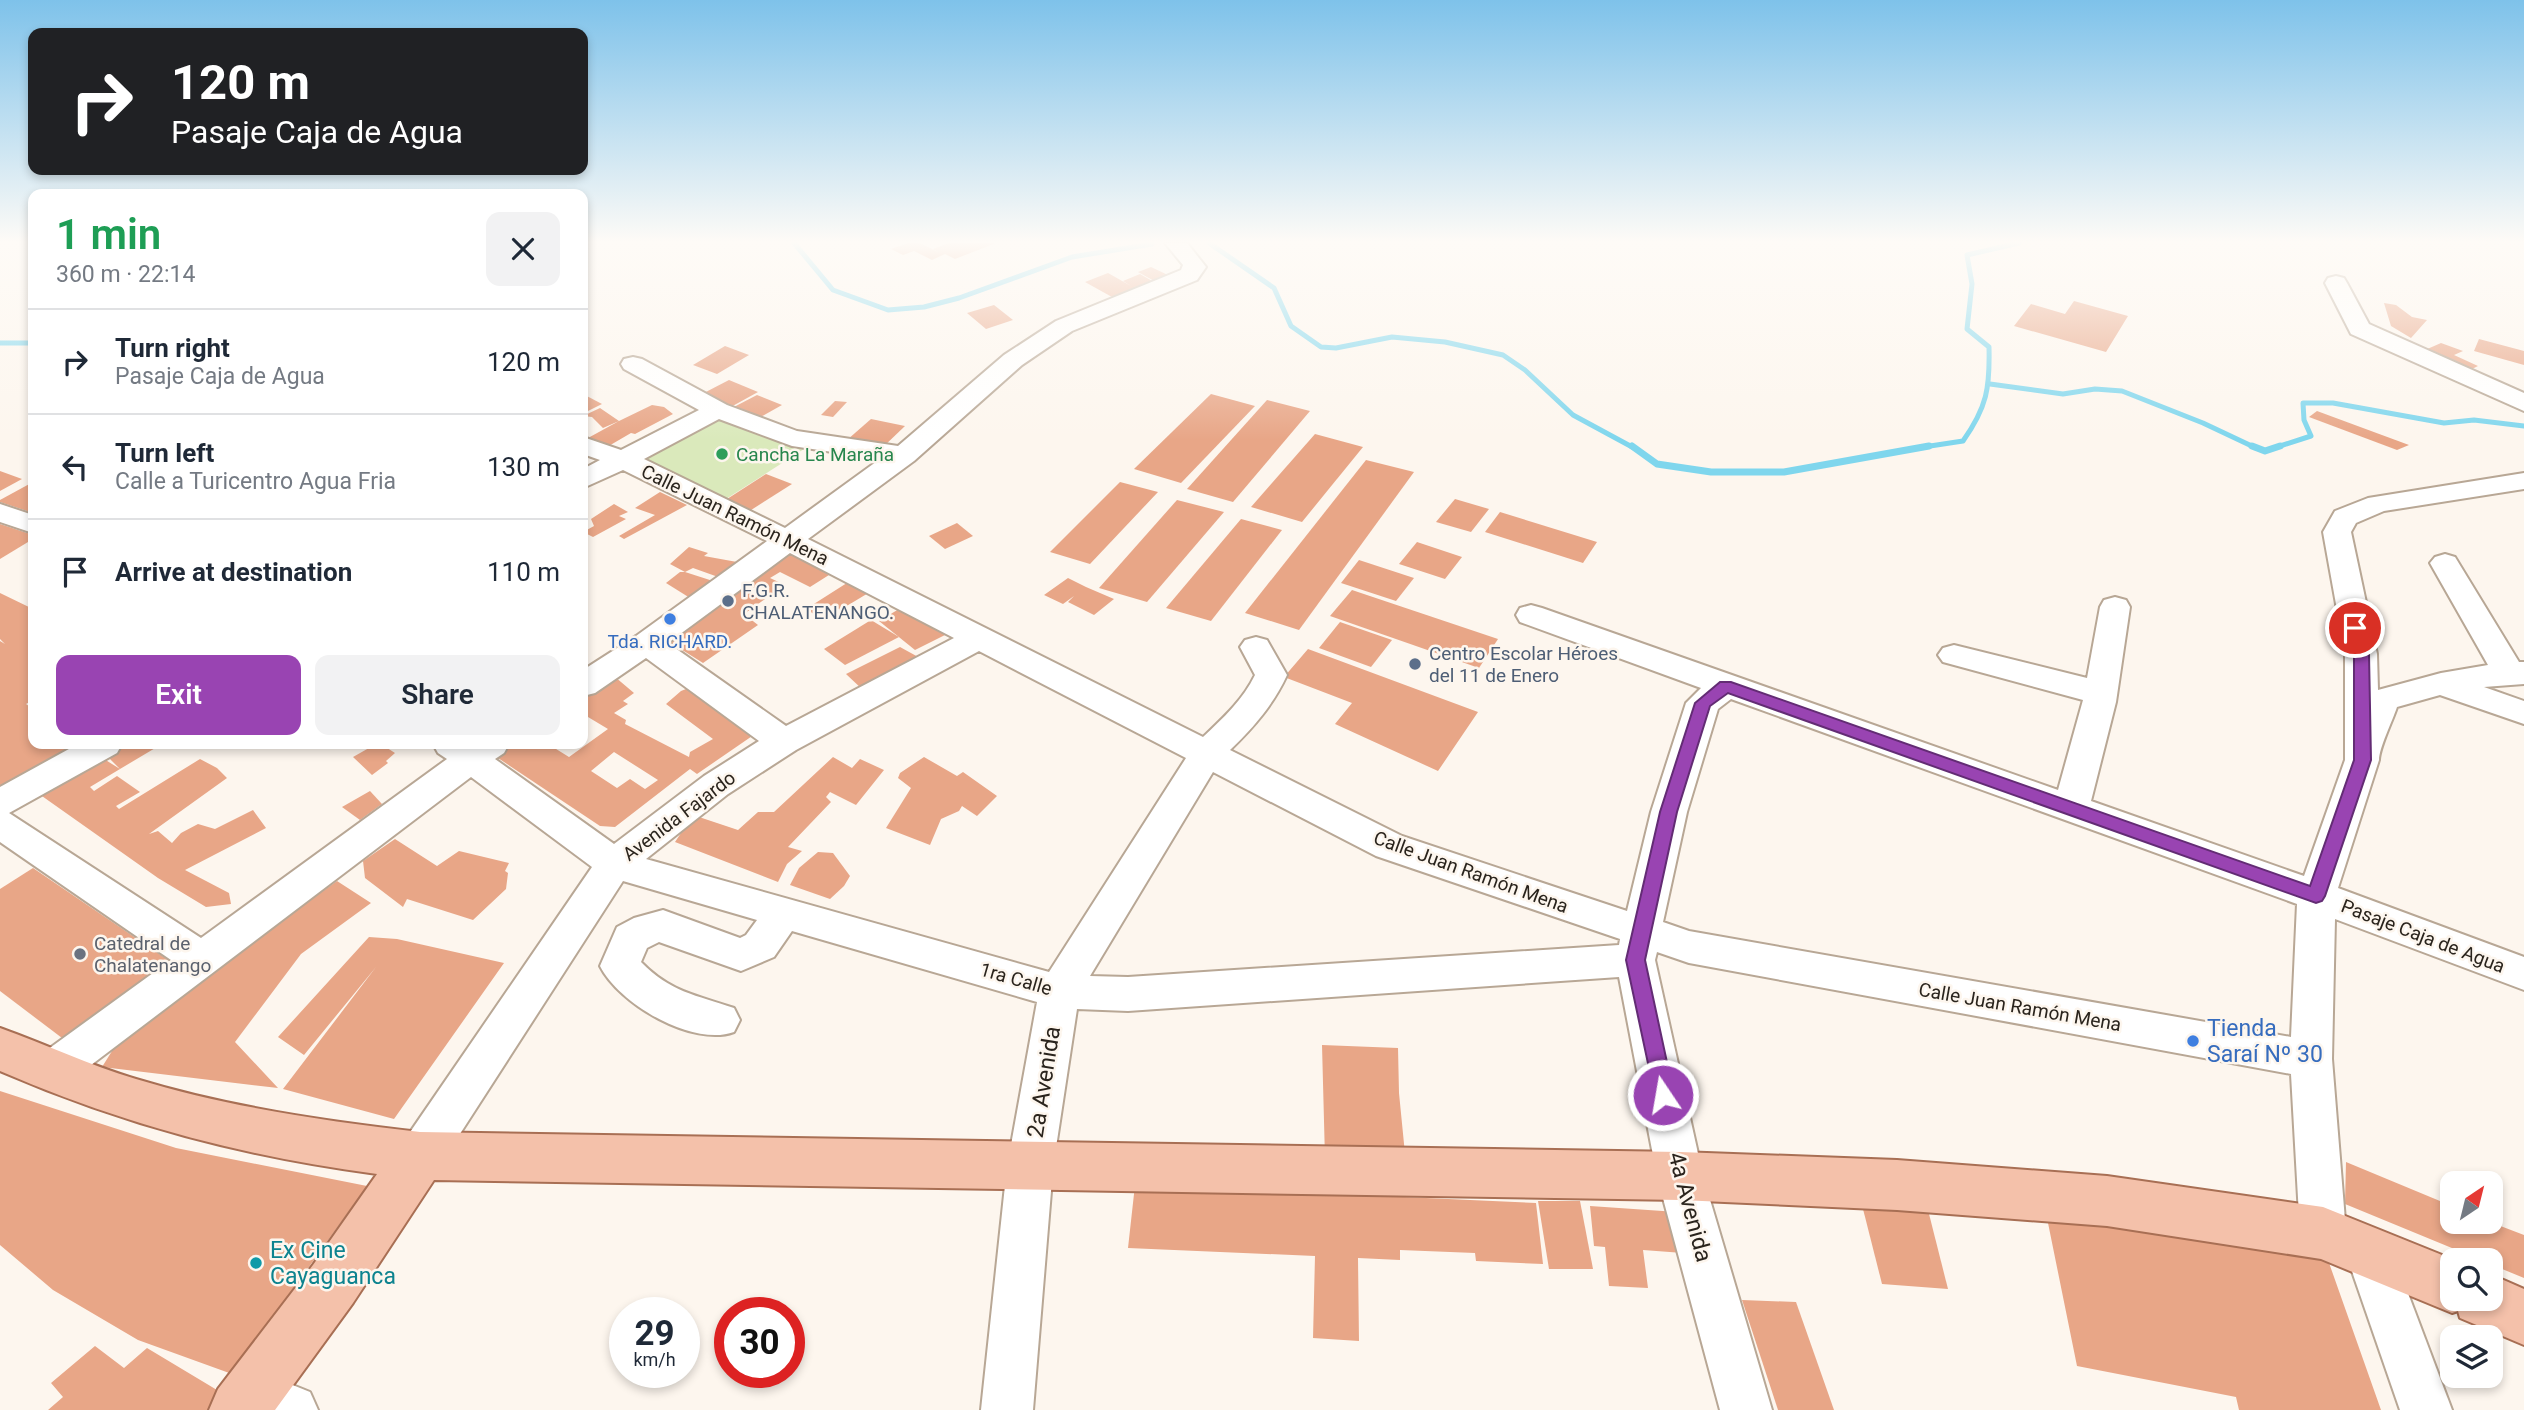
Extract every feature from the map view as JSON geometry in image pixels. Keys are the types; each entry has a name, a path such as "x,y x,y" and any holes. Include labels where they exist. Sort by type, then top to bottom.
{"main road":[{"path":"0,1049 51,1070 175,1112 338,1147 420,1156 1680,1176 1897,1185 2107,1201 2346,1242 2440,1281"},
{"path":"262,1405 333,1284 420,1156"},
{"path":"2503,1308 2524,1317"}],"street":[{"path":"588,682 647,643 904,455 1013,360 1064,326 1106,309"},
{"path":"2349,309 2359,329 2495,387 2524,403"},
{"path":"633,364 718,410 792,438 904,455"},
{"path":"588,477 718,410"},
{"name":"Calle Juan Ramón Mena","path":"588,447 622,459 787,540 977,639 1389,846 1637,945 1689,947 2311,1059"},
{"path":"2362,760 2361,654 2337,532 2345,517 2378,504 2524,481"},
{"path":"0,513 28,522"},
{"path":"2445,563 2516,673"},
{"path":"2071,809 2100,693 2115,607"},
{"name":"Pasaje Caja de Agua","path":"1531,615 2316,896 2524,974"},
{"name":"Avenida Fajardo","path":"420,1156 614,864 716,785 784,742 977,639"},
{"path":"647,643 784,742"},
{"name":"2a Avenida","path":"1007,1410 1030,1167 1059,992 1206,754 1243,718 1262,694 1271,675 1256,647"},
{"path":"1954,655 2100,693"},
{"path":"2426,1410 2346,1242 2311,1059 2316,896 2383,700 2439,683 2487,674 2516,673"},
{"path":"2439,683 2524,713"},
{"name":"4a Avenida","path":"1726,686 1703,703 1669,812 1637,945 1680,1176 1746,1410"},
{"path":"0,803 96,749"},
{"path":"51,1070 202,960 470,749"},
{"name":"1ra Calle","path":"470,749 614,864 1059,992 1128,994 1637,945"},
{"path":"0,824 202,960"},
{"path":"719,1020 665,1005 643,992 620,966 631,938 663,925 741,955 760,946 783,913"}],"green space":[{"name":"Cancha La Maraña","path":"717,415 804,449 726,499 640,460"}],"building":[{"path":"981,309 999,309 1013,320 986,329 967,313"},
{"path":"2027,309 2047,309 2065,314 2069,309 2102,309 2128,316 2106,352 2014,326"},
{"path":"2386,309 2401,309 2412,317 2427,320 2411,338 2391,326"},
{"path":"2479,339 2524,351 2524,365 2474,351"},
{"path":"2441,343 2463,351 2454,355 2478,366 2470,370 2425,350"},
{"path":"725,346 749,355 717,374 693,365"},
{"path":"729,380 758,392 729,408 700,395"},
{"path":"1211,394 1255,406 1181,483 1134,469"},
{"path":"757,395 782,405 757,419 732,408"},
{"path":"588,397 602,404 588,411"},
{"path":"1267,400 1310,411 1233,502 1187,489"},
{"path":"835,401 847,402 833,417 821,415"},
{"path":"652,405 664,407 673,414 607,447 588,438"},
{"path":"600,408 619,421 603,428 588,417 588,414"},
{"path":"2317,411 2409,445 2397,450 2309,417"},
{"path":"871,419 905,426 882,448 847,440"},
{"path":"1315,434 1363,447 1302,522 1251,507"},
{"path":"1366,460 1414,472 1299,630 1245,613"},
{"path":"0,471 22,479 0,491"},
{"path":"766,474 792,484 748,512 724,501"},
{"path":"1120,482 1158,492 1090,564 1050,552"},
{"path":"28,485 28,511 0,500"},
{"path":"660,492 687,505 624,539 619,536 655,515 635,508"},
{"path":"1455,499 1489,509 1471,532 1436,522"},
{"path":"1177,500 1224,512 1147,602 1099,588"},
{"path":"614,504 628,512 619,516 626,519 593,537 588,534 588,529 594,526 591,519"},
{"path":"1500,512 1597,542 1583,563 1485,532"},
{"path":"1241,519 1282,530 1211,621 1166,608"},
{"path":"957,523 973,536 945,549 929,536"},
{"path":"0,524 28,533 28,542 0,559"},
{"path":"1417,542 1462,557 1445,579 1399,564"},
{"path":"689,547 708,553 704,556 737,562 721,578 693,568 685,572 670,564"},
{"path":"783,549 829,575 810,587 780,572 770,578 785,585 771,595 738,581"},
{"path":"1359,560 1414,578 1396,601 1341,583"},
{"path":"680,572 713,581 690,598 666,583"},
{"path":"1068,578 1114,599 1094,615 1068,602 1074,596 1063,604 1044,595"},
{"path":"850,581 870,592 840,610 832,605 817,616 806,609"},
{"path":"732,584 765,599 744,614 758,625 703,663 660,636"},
{"path":"1352,590 1498,639 1479,668 1330,616"},
{"path":"0,593 28,607 28,749 83,749 0,798 0,641 5,644 0,639"},
{"path":"904,606 949,633 915,650 879,621"},
{"path":"871,620 899,637 845,665 824,649"},
{"path":"1340,622 1392,640 1371,667 1319,648"},
{"path":"900,647 920,658 863,690 846,674"},
{"path":"1308,649 1478,712 1438,771 1335,724 1352,703 1284,677"},
{"path":"608,671 634,693 623,701 628,704 614,713 626,720 625,724 689,757 690,752 713,739 666,704 681,691 696,685 758,732 697,774 690,769 615,827 600,826 495,756 506,749 556,749 569,757 580,749 588,749 588,743 608,729 588,717 588,685","holes":["614,752 658,780 645,789 630,779 617,788 591,771"]},
{"path":"105,749 154,749 120,769 110,759 97,753"},
{"path":"367,749 389,749 395,753 386,761 388,763 372,775 353,757"},
{"path":"833,757 852,768 860,759 884,770 856,805 830,792 826,797 831,802 788,847 802,851 787,864 778,882 675,842 685,827 699,817 738,830 758,812 774,812"},
{"path":"924,757 957,776 963,772 997,796 977,816 962,806 959,811 941,819 930,845 886,828 911,788 898,778 900,773"},
{"path":"104,759 120,769 90,787 94,791 117,776 140,792 116,806 119,809 200,759 217,768 227,778 149,834 158,831 172,843 181,833 198,824 215,829 253,810 266,828 185,870 229,893 231,904 206,907 158,878 32,789"},
{"path":"370,791 382,804 360,820 342,807"},
{"path":"395,839 437,866 459,851 509,863 505,871 508,873 506,889 473,920 407,899 403,907 365,878 363,861"},
{"path":"818,852 833,853 850,876 830,899 790,885 799,868"},
{"name":"Catedral de Chalatenango","path":"33,868 174,964 66,1041 0,991 0,889"},
{"path":"337,881 371,903 301,954 235,1042 278,1088 102,1067 124,1032"},
{"path":"369,937 397,939 504,963 394,1119 283,1089 376,967 304,1055 278,1037"},
{"path":"1322,1045 1398,1048 1406,1164 1325,1159"},
{"path":"0,1091 176,1148 367,1186 232,1374 138,1340 53,1290 0,1245"},
{"path":"2346,1162 2440,1201 2440,1234 2503,1234 2503,1227 2524,1235 2524,1278 2503,1269 2503,1248 2452,1248 2345,1204"},
{"path":"1135,1185 1536,1203 1543,1264 1476,1261 1475,1253 1400,1250 1400,1260 1358,1258 1359,1341 1313,1338 1315,1256 1128,1248"},
{"path":"1538,1201 1580,1201 1593,1269 1549,1269"},
{"path":"1862,1205 1927,1206 1948,1289 1882,1284"},
{"path":"1590,1206 1677,1212 1683,1253 1643,1250 1648,1288 1609,1286 1605,1247 1594,1246"},
{"path":"2047,1218 2328,1260 2381,1410 2239,1410 2236,1397 2077,1366"},
{"path":"1742,1300 1796,1302 1834,1410 1778,1410"},
{"path":"95,1346 124,1368 147,1348 232,1399 222,1410 48,1410 63,1397 51,1383"}],"waterway":[{"path":"885,309 902,309"},
{"path":"1283,309 1291,326 1321,347 1336,348 1392,337 1445,342 1503,355 1525,370 1573,415 1634,448"},
{"path":"1923,447 1963,441 1982,407 1988,386 1989,347 1967,329 1969,309"},
{"path":"0,343 28,343"},
{"path":"1990,384 2063,394 2095,389 2122,391 2203,423 2256,448"},
{"path":"2274,448 2311,436 2304,420 2303,403 2333,403 2444,423 2474,420 2524,426"},
{"path":"1632,446 1657,464 1711,472 1784,472 1923,447"},
{"path":"1923,447 1929,446"},
{"path":"2252,446 2265,451 2274,448"},
{"path":"2274,448 2280,446"},
{"path":"1917,448 1923,447"}],"place":[{"name":"Cancha La Maraña","path":"722,454"},
{"name":"F.G.R. CHALATENANGO.","path":"728,601"},
{"name":"Tda. RICHARD.","path":"670,619"},
{"name":"Centro Escolar Héroes del 11 de Enero","path":"1415,664"},
{"name":"Catedral de Chalatenango","path":"80,954"},
{"name":"Tienda Saraí Nº 30","path":"2193,1041"},
{"name":"Ex Cine Cayaguanca","path":"256,1263"}],"route":[{"path":"1663,1095 1635,960 1669,812 1703,703 1726,686 2316,896 2362,760 2361,654 2355,628"}]}
